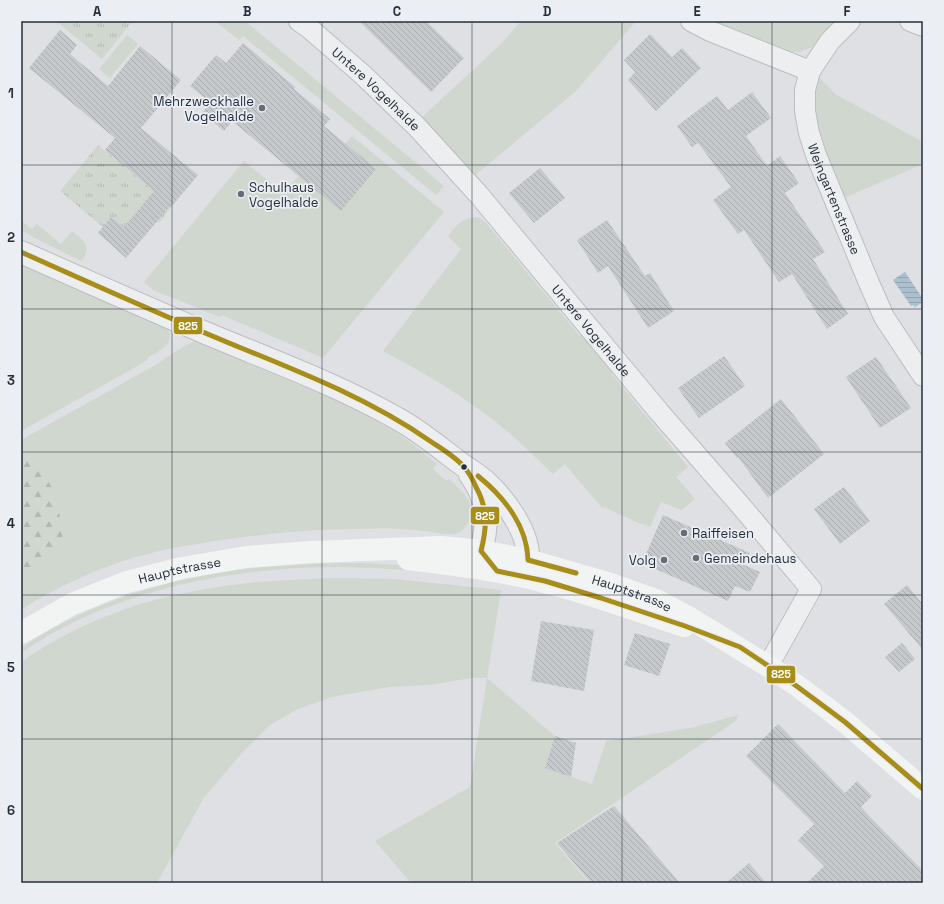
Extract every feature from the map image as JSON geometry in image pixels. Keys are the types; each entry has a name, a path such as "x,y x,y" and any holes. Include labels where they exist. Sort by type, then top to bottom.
{"main road":[{"name":"Hauptstrasse","path":"21,633 72,604 127,582 182,568 246,557 311,552 442,547 481,551 528,560 586,576 656,600 688,616 740,647 799,687 845,722 923,789"},
{"name":"Hauptstrasse","path":"349,551 503,573 545,582 617,603 685,626 740,647"},
{"path":"481,551 503,573 528,560"}],"street":[{"name":"Untere Vogelhalde","path":"299,21 362,74 417,127 449,162 489,207 660,413 811,589 768,666"},
{"path":"691,21 710,31 810,71"},
{"name":"Weingartenstrasse","path":"850,21 830,42 810,71 805,90 805,111 809,133 816,155 884,316 923,376"},
{"path":"910,21 923,26"},
{"path":"21,252 84,281 252,353 332,385 399,419 484,480 497,493 509,508 525,539 528,560"},
{"path":"462,464 473,479 483,499 486,510 486,520 481,551"}],"green space":[{"path":"56,21 133,21 102,59"},
{"path":"215,21 245,21 444,186 436,195 243,36 239,40"},
{"path":"521,21 636,21 576,91 473,177 420,119 501,44"},
{"path":"710,21 839,21 814,46 800,52 784,52"},
{"path":"127,35 138,44 110,78 99,69"},
{"path":"819,77 835,94 923,142 923,164 844,198 816,121 815,97"},
{"path":"352,136 444,212 323,358 222,315 220,317 153,290 144,282 244,161 283,193 305,169 316,179"},
{"path":"98,145 172,206 159,223 140,208 124,227 111,217 103,227 60,191"},
{"path":"474,217 480,218 485,222 580,336 585,332 613,366 612,374 618,382 688,467 676,477 695,499 682,510 661,502 650,527 604,507 602,508 565,464 553,474 487,415 443,385 383,351 461,249 448,236 462,221"},
{"path":"21,221 32,229 37,224 61,244 72,231 86,244 87,248 85,256 81,261 35,238 21,230"},
{"path":"21,265 168,329 170,339 168,343 161,350 147,358 148,360 21,431"},
{"path":"195,341 348,405 397,433 437,464 433,469 446,481 449,479 463,492 470,503 471,508 469,521 464,529 460,532 452,534 386,529 311,530 203,543 149,553 106,567 62,586 21,610 21,440"},
{"path":"30,452 57,496 63,542 29,572 21,576 21,458"},
{"path":"325,563 400,565 422,571 328,567 248,573 208,579 168,588 91,614 55,632 21,653 21,648 54,628 89,611 124,597 161,585 236,570"},
{"path":"342,578 395,579 501,590 487,678 471,678 430,685 389,687 332,697 298,709 270,725 241,754 203,799 157,883 21,883 21,662 62,637 84,626 106,616 152,601 235,584"},
{"path":"487,678 555,736 545,768 592,784 606,741 695,727 738,715 737,720 555,843 589,883 411,883 375,841 470,787"}],"water":[{"path":"905,272 923,299 923,302 915,307 913,305 911,306 893,280"}],"building":[{"path":"359,21 426,21 464,58 431,92"},
{"path":"60,30 77,45 70,54 108,86 140,46 181,80 141,128 198,175 126,258 98,233 111,217 124,227 154,191 105,150 115,138 29,68"},
{"path":"650,34 672,57 682,48 701,68 656,111 628,80 635,72 624,60"},
{"name":"Mehrzweckhalle Vogelhalde","path":"243,43 330,119 324,126 376,169 341,211 232,121 224,131 202,113 211,103 190,86 216,55 226,63"},
{"path":"752,92 771,118 746,136 767,166 780,156 799,183 785,193 825,252 813,259 848,314 827,329 792,274 779,282 744,230 738,234 713,200 731,187 698,143 692,147 677,126 717,96 728,110"},
{"path":"540,168 565,198 534,223 509,193"},
{"path":"607,220 645,276 650,273 674,311 648,328 608,266 598,273 577,240"},
{"path":"724,356 745,386 699,418 678,388"},
{"path":"876,357 911,408 880,428 846,377"},
{"path":"781,399 824,454 768,498 738,457 737,458 725,443"},
{"path":"844,487 870,521 840,544 814,509"},
{"name":"Gemeindehaus","path":"663,515 750,553 744,565 760,572 750,592 735,586 728,601 642,563"},
{"path":"907,585 923,604 923,650 884,604"},
{"path":"541,621 594,630 584,691 531,681"},
{"path":"635,633 670,644 659,676 624,665"},
{"path":"902,643 915,659 899,672 885,657"},
{"path":"778,724 845,793 857,781 872,796 861,807 923,871 923,883 807,883 824,866 798,840 814,824 746,756"},
{"path":"555,736 576,743 571,777 545,768"},
{"path":"614,806 680,883 591,883 557,843"},
{"path":"749,863 766,883 726,883"}],"transit line":[{"name":"825","path":"21,252 177,321 332,386 382,411 444,450 467,470 483,503 485,526 481,551 497,571 545,581 601,598 685,626 740,647 779,673 845,722 923,789"},
{"name":"825","path":"478,476 497,493 519,524 527,547 528,560 576,573"}],"place":[{"name":"Mehrzweckhalle Vogelhalde","path":"262,108"},
{"name":"Schulhaus Vogelhalde","path":"241,194"},
{"name":"Raiffeisen","path":"684,533"},
{"name":"Gemeindehaus","path":"696,558"},
{"name":"Volg","path":"664,560"}]}
